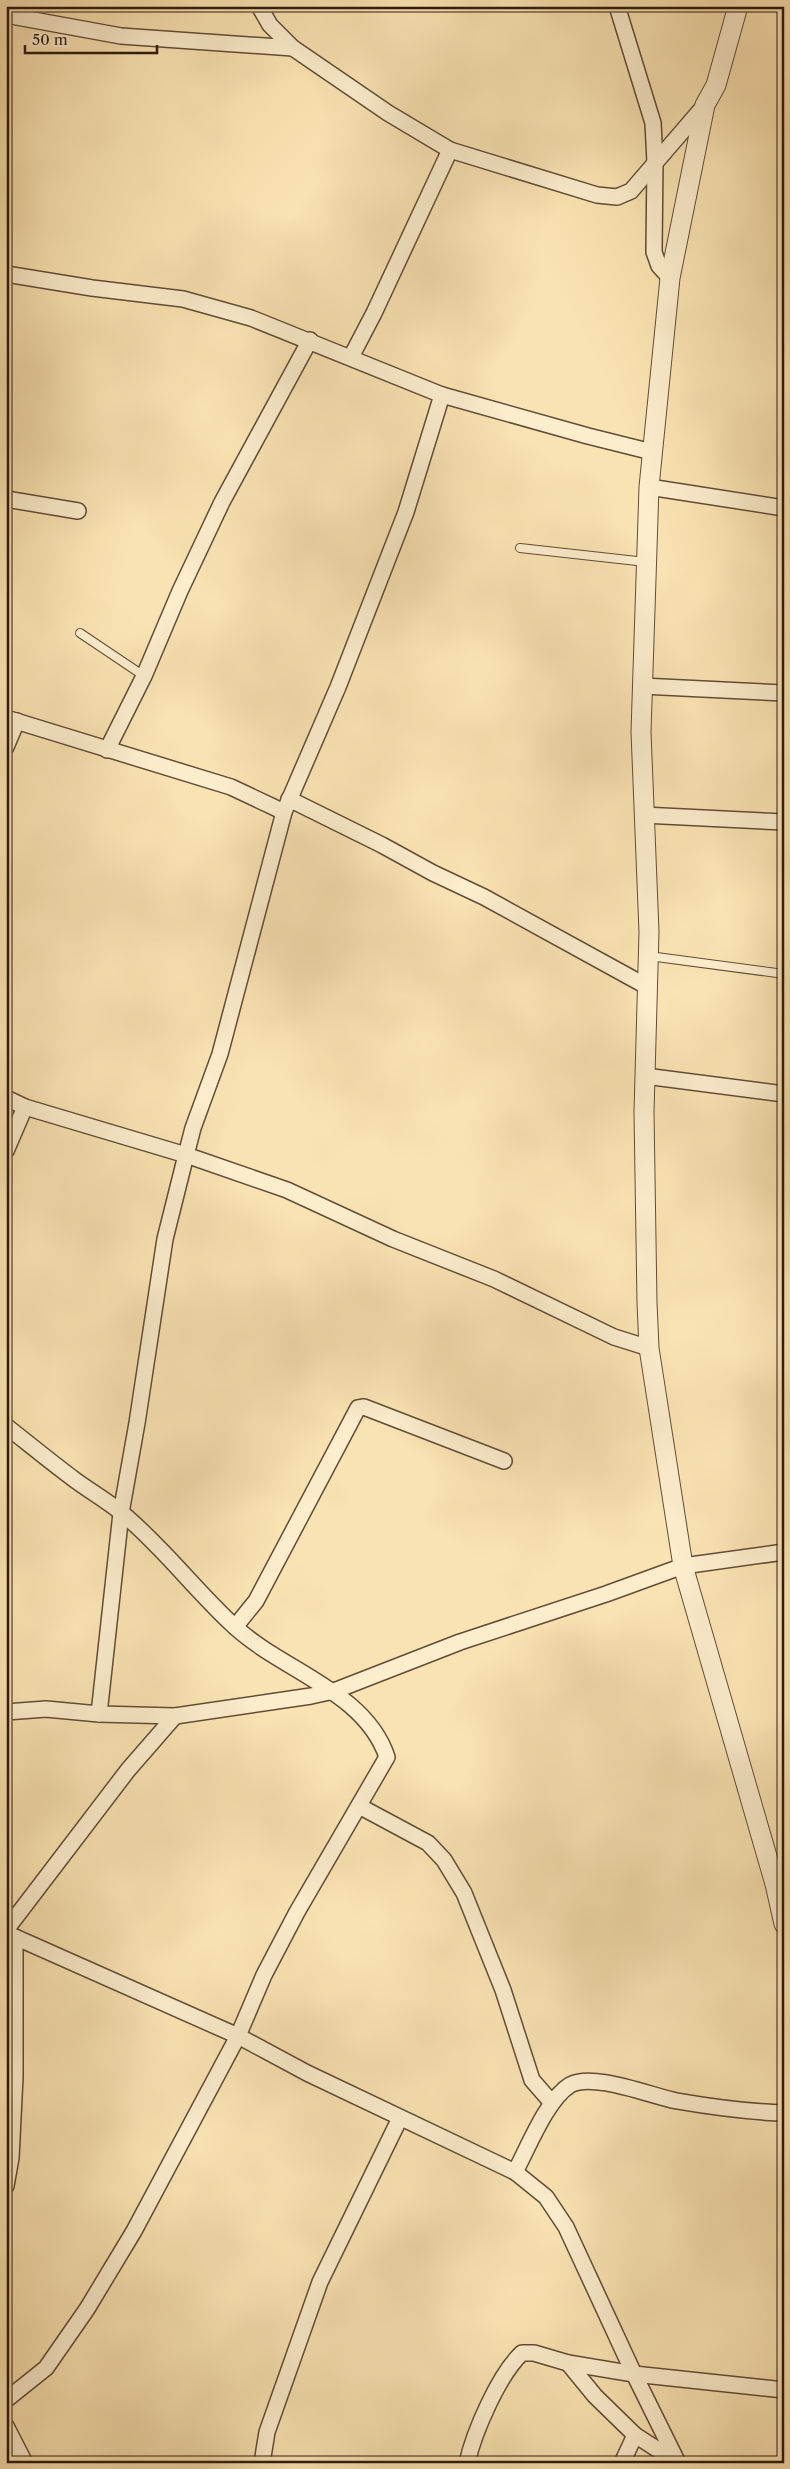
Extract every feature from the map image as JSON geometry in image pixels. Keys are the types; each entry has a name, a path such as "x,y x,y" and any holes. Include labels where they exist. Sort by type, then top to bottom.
{"street":[{"path":"259,6 270,25 292,48 388,114 450,150 597,195 617,197 631,191 705,105 716,85 738,6"},
{"path":"617,6 653,123 655,162 654,252 659,266 670,278"},
{"path":"6,15 121,36 292,48"},
{"path":"705,105 670,278 649,486 642,686 643,815 649,956 646,986 645,1076 649,1348 683,1566 779,1885 784,1924"},
{"path":"351,358 450,150"},
{"path":"6,274 92,288 183,299 251,318 310,340 442,395 652,452"},
{"path":"107,750 144,676 180,591 222,502 310,340"},
{"path":"99,1714 121,1513 138,1424 165,1239 193,1128 220,1054 287,805 338,687 402,521 442,395"},
{"path":"649,486 784,508"},
{"path":"6,499 78,511"},
{"path":"642,686 784,693"},
{"path":"6,747 12,720 287,805 382,845 433,873 484,897 646,986"},
{"path":"643,815 784,822"},
{"path":"645,1076 784,1094"},
{"path":"6,1098 25,1107 186,1155 287,1190 393,1239 494,1279 614,1337 649,1348"},
{"path":"6,1151 25,1107"},
{"path":"235,1627 256,1601 358,1408 364,1407 504,1461"},
{"path":"6,1426 121,1513 152,1541 235,1627 270,1655 334,1691 369,1724 382,1742 387,1757 297,1912 264,1975 238,2036 134,2231 87,2309 46,2368 6,2400"},
{"path":"6,1712 46,1709 99,1714 175,1716 334,1691 460,1642 606,1594 683,1566 784,1552"},
{"path":"6,2186 11,2158 15,2077 9,1934 128,1770 175,1716"},
{"path":"359,1806 428,1843 449,1868 464,1893 503,1990 532,2080 552,2103"},
{"path":"9,1934 238,2036 307,2073 515,2172 546,2197 566,2227 634,2374 678,2462"},
{"path":"515,2172 552,2103 570,2086 583,2080 678,2101 784,2113"},
{"path":"262,2463 267,2432 320,2282 400,2118"},
{"path":"467,2463 484,2416 515,2359 522,2352 534,2353 568,2363 634,2374 784,2390"},
{"path":"568,2363 595,2396 635,2435 678,2462"},
{"path":"6,2426 25,2463"},
{"path":"622,2463 635,2435"}],"lane":[{"path":"520,548 646,562"},
{"path":"80,633 144,676"},
{"path":"649,956 784,974"}]}
